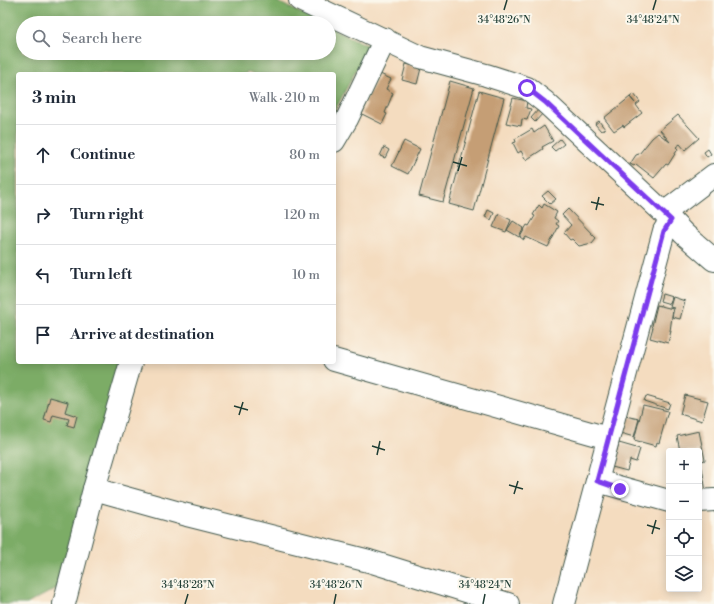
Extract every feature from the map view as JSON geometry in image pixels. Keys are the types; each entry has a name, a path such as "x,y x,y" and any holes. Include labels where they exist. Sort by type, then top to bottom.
{"street":[{"path":"300,0 335,16"},
{"path":"336,17 420,57 527,88 545,102 668,216 684,234 714,260"},
{"path":"336,138 347,119 385,39"},
{"path":"564,604 668,216 714,175"},
{"path":"336,361 608,438"},
{"path":"64,604 94,489 130,364"},
{"path":"597,481 666,500"},
{"path":"94,489 187,515 369,561 508,604"},
{"path":"702,501 714,500"}],"green space":[{"path":"0,0 274,0 307,16 16,16 16,60 336,60 336,30 369,46 336,108 336,72 16,72 16,364 123,364 57,588 27,604 0,604"}],"building":[{"path":"406,64 421,68 417,84 402,80"},
{"path":"380,74 391,79 386,89 393,93 385,113 387,114 382,124 362,114 367,103 365,102"},
{"path":"450,81 474,88 443,202 419,196"},
{"path":"479,91 504,98 474,211 449,204"},
{"path":"634,94 640,102 636,105 642,113 624,127 623,125 614,131 604,118"},
{"path":"513,98 527,101 526,108 531,109 527,120 522,119 521,126 506,123"},
{"path":"539,109 543,113 535,122 531,118"},
{"path":"678,115 699,138 685,150 680,144 676,147 678,149 668,165 666,164 654,178 636,164 634,166 630,164 636,155 639,154 658,133 670,142 660,130"},
{"path":"599,121 605,129 601,131 595,124"},
{"path":"544,126 553,141 542,147 543,149 526,160 521,151 518,153 513,143 516,142 515,139 532,129 534,133"},
{"path":"560,139 564,144 555,151 551,147"},
{"path":"404,141 420,149 408,174 392,166"},
{"path":"384,147 389,150 385,158 380,156"},
{"path":"708,149 711,154 707,157 704,152"},
{"path":"548,191 556,199 550,204 542,196"},
{"path":"544,204 557,212 554,218 558,221 556,224 559,226 548,247 526,237 524,240 520,237 527,225 529,226 535,216 533,215 539,205 542,208"},
{"path":"568,209 596,238 592,243 579,246 572,239 570,240 564,233 571,225 562,215"},
{"path":"488,210 494,213 491,220 485,217"},
{"path":"499,214 511,220 506,232 493,227"},
{"path":"513,221 524,228 519,237 507,230"},
{"path":"662,294 672,297 670,304 660,301"},
{"path":"673,297 685,301 680,319 672,317 674,308 670,307"},
{"path":"657,305 673,309 671,331 668,343 650,338"},
{"path":"685,395 708,401 702,421 680,414"},
{"path":"646,396 670,403 668,409 644,401"},
{"path":"50,397 68,402 65,412 77,416 74,427 67,425 69,419 53,415 51,422 44,420"},
{"path":"643,405 668,411 659,443 657,442 656,446 634,440"},
{"path":"625,416 639,419 634,437 620,433"},
{"path":"699,431 705,460 702,461 702,448 679,448 677,436"},
{"path":"619,443 640,449 636,462 630,460 627,471 612,467"},
{"path":"702,468 706,492 702,493"}],"route":[{"path":"527,88 545,102 671,220 664,231 597,481 620,489"}]}
